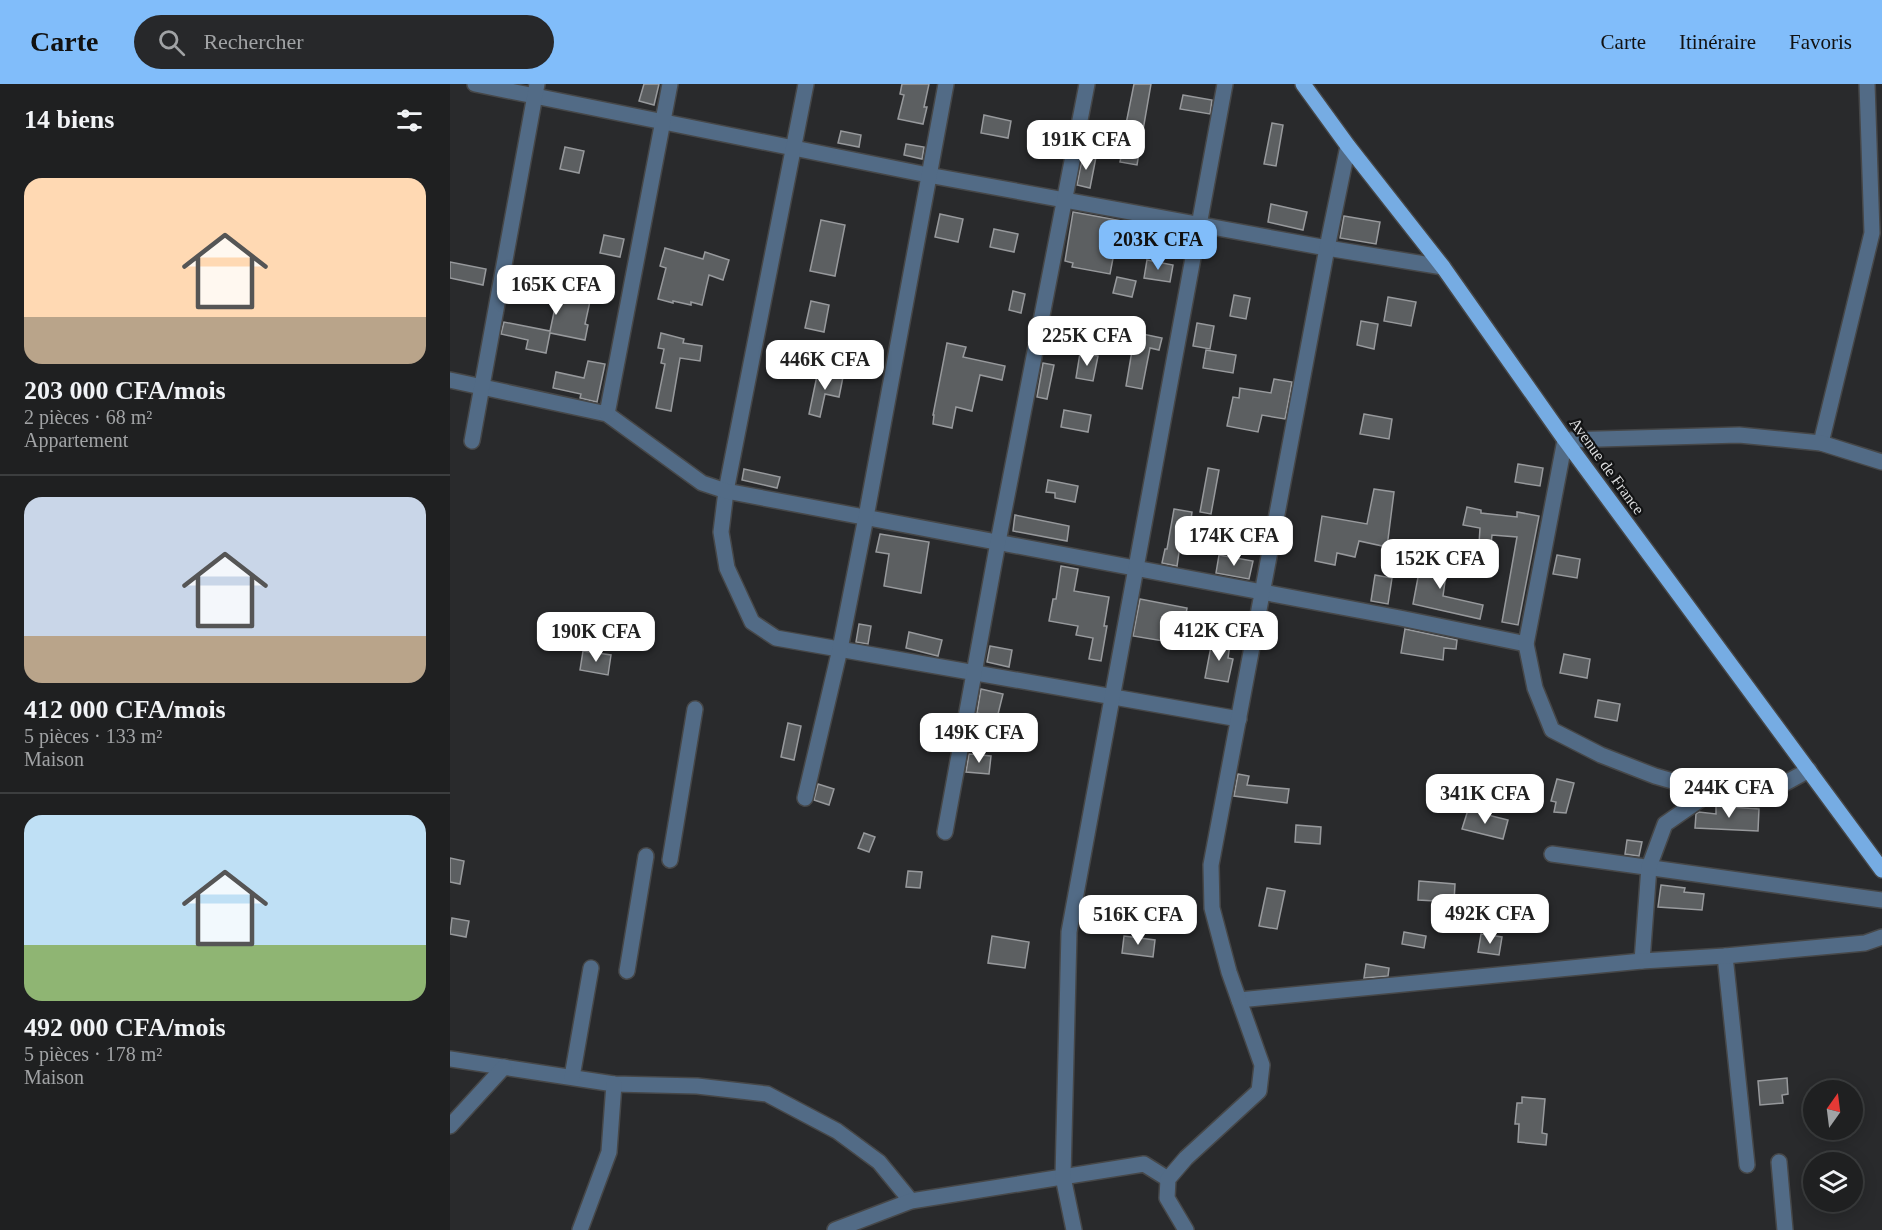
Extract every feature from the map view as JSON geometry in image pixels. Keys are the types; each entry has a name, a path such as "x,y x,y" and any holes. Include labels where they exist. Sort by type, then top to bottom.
{"main road":[{"name":"Avenue de France","path":"1303,84 1348,146 1443,267 1565,440 1882,870"}],"street":[{"path":"475,84 536,90 663,122 928,175 1443,267"},
{"path":"607,414 670,84"},
{"path":"806,84 726,490 721,532 727,568 752,622 776,638 1239,719"},
{"path":"805,798 840,649 946,84"},
{"path":"945,832 998,542 1087,84"},
{"path":"1074,1230 1063,1177 1069,933 1225,84"},
{"path":"1821,443 1872,233 1867,84"},
{"path":"472,441 536,90"},
{"path":"1186,1230 1167,1198 1168,1179 1186,1158 1259,1091 1262,1065 1229,972 1212,908 1211,865 1348,146"},
{"path":"450,380 607,414 702,483 726,490 1526,644"},
{"path":"1809,770 1756,799 1711,792 1654,776 1601,755 1552,730 1535,688 1526,644 1565,440 1739,435 1821,443 1882,462"},
{"path":"670,860 695,709"},
{"path":"1642,961 1649,867 1665,824 1711,792"},
{"path":"1552,854 1882,900"},
{"path":"627,971 646,856"},
{"path":"1239,1000 1642,961 1865,944 1882,937"},
{"path":"1725,956 1747,1165"},
{"path":"572,1077 591,968"},
{"path":"450,1059 614,1084 697,1086 766,1094 846,1137 879,1162 911,1201"},
{"path":"450,1126 504,1066"},
{"path":"579,1230 609,1152 614,1084"},
{"path":"1779,1162 1785,1230"},
{"path":"835,1230 911,1201 1144,1164 1168,1179"}],"building":[{"path":"644,84 659,84 654,105 639,101"},
{"path":"902,84 929,84 923,124 898,119 904,95 900,94"},
{"path":"1134,84 1151,84 1137,165 1120,162 1121,157 1103,153 1106,136 1123,139"},
{"path":"1183,95 1212,100 1210,114 1180,109"},
{"path":"984,115 1011,121 1008,138 981,133"},
{"path":"1272,123 1283,125 1276,166 1264,164"},
{"path":"841,131 861,135 859,147 838,143"},
{"path":"906,144 924,147 922,159 904,155"},
{"path":"565,147 584,151 579,173 560,169"},
{"path":"1083,154 1096,157 1090,188 1077,185"},
{"path":"1271,204 1307,212 1303,230 1268,222"},
{"path":"1073,212 1128,222 1123,250 1115,248 1110,274 1072,267 1073,263 1065,261"},
{"path":"940,214 963,219 958,242 935,237"},
{"path":"1344,216 1380,222 1376,244 1340,238"},
{"path":"821,220 845,225 835,276 810,271"},
{"path":"994,229 1018,234 1014,252 990,247"},
{"path":"604,235 624,239 620,257 600,253"},
{"path":"665,248 703,259 705,252 729,260 723,280 709,275 702,305 691,302 691,305 673,301 673,303 658,299 666,268 660,266"},
{"path":"1147,260 1173,265 1170,282 1144,278"},
{"path":"450,262 486,269 483,285 450,278"},
{"path":"544,276 559,279 558,284 592,292 585,324 588,325 585,340 550,333 546,353 526,349 528,340 501,334 504,322 550,331 556,303 539,299"},
{"path":"1117,277 1136,281 1132,297 1113,293"},
{"path":"1013,291 1025,294 1021,313 1009,310"},
{"path":"1234,295 1250,298 1246,319 1230,316"},
{"path":"1388,297 1416,302 1411,326 1384,321"},
{"path":"811,301 829,305 824,332 805,328"},
{"path":"1361,321 1378,324 1374,349 1357,345"},
{"path":"1197,323 1214,326 1210,349 1193,346"},
{"path":"1133,332 1162,338 1159,350 1150,348 1142,389 1126,386"},
{"path":"661,333 684,339 683,343 702,346 700,361 680,358 671,411 656,408 665,364 661,363 664,349 658,348"},
{"path":"947,343 966,347 963,357 1005,366 1002,380 980,375 972,411 956,407 952,428 933,424"},
{"path":"1206,350 1236,355 1233,373 1203,368"},
{"path":"1080,353 1098,356 1093,381 1076,378"},
{"path":"588,361 605,364 597,402 580,398 581,394 553,388 556,372 584,378"},
{"path":"1043,363 1054,365 1047,399 1037,397"},
{"path":"818,371 843,377 839,397 825,394 820,417 809,414"},
{"path":"1274,379 1292,382 1285,419 1262,415 1258,432 1227,426 1233,397 1239,398 1240,388 1271,393"},
{"path":"1064,410 1091,415 1088,432 1061,427"},
{"path":"1364,414 1392,419 1389,439 1360,434"},
{"path":"1518,464 1543,468 1540,486 1515,482"},
{"path":"1208,468 1219,470 1211,514 1200,512"},
{"path":"744,469 780,477 777,488 742,480"},
{"path":"1048,480 1078,486 1075,502 1055,498 1055,493 1046,492"},
{"path":"1374,489 1394,492 1387,547 1359,541 1355,557 1337,553 1335,565 1315,561 1322,516 1367,524"},
{"path":"1467,507 1481,510 1481,513 1517,517 1517,512 1539,516 1518,625 1502,622 1517,537 1492,535 1491,545 1479,544 1480,528 1463,525"},
{"path":"1174,509 1192,512 1189,533 1182,532 1177,566 1162,563 1165,549 1167,549"},
{"path":"1015,515 1069,526 1067,541 1013,531"},
{"path":"880,534 929,542 921,593 884,586 889,554 876,552"},
{"path":"1219,555 1253,561 1249,579 1216,573"},
{"path":"1557,555 1580,559 1577,578 1553,574"},
{"path":"1422,556 1448,560 1443,596 1483,605 1480,619 1413,604"},
{"path":"1061,566 1078,569 1074,591 1109,597 1101,661 1089,659 1093,638 1076,635 1078,626 1049,621 1053,599 1056,599"},
{"path":"1375,575 1392,578 1388,604 1371,601"},
{"path":"1140,599 1187,608 1181,644 1133,636"},
{"path":"859,624 871,626 868,644 856,642"},
{"path":"1405,629 1457,640 1456,649 1444,648 1443,660 1401,653"},
{"path":"909,632 942,640 938,656 906,648"},
{"path":"1212,641 1230,644 1228,658 1233,659 1228,682 1205,678"},
{"path":"990,646 1012,650 1009,667 987,662"},
{"path":"583,651 611,655 608,675 580,670"},
{"path":"1564,654 1590,659 1587,678 1560,673"},
{"path":"981,689 1003,694 997,718 977,713"},
{"path":"1598,700 1620,704 1617,721 1595,717"},
{"path":"788,723 801,726 794,760 781,757"},
{"path":"969,754 991,756 989,774 966,772"},
{"path":"1238,774 1249,776 1247,785 1289,789 1287,803 1234,796"},
{"path":"1557,779 1574,783 1566,813 1554,812 1556,802 1551,801"},
{"path":"818,784 834,789 829,805 814,800"},
{"path":"1716,806 1759,809 1758,831 1695,828 1696,814 1699,812 1716,814"},
{"path":"1468,810 1508,820 1503,839 1462,829"},
{"path":"1296,825 1321,827 1320,844 1295,842"},
{"path":"864,833 875,837 869,852 858,848"},
{"path":"1627,840 1642,842 1639,856 1625,854"},
{"path":"450,858 464,861 460,884 450,882"},
{"path":"908,871 922,872 920,888 906,887"},
{"path":"1419,881 1455,884 1454,902 1418,900"},
{"path":"1661,885 1685,888 1684,892 1704,894 1702,910 1658,907"},
{"path":"1267,888 1285,891 1277,929 1259,926"},
{"path":"452,918 469,921 466,937 450,934"},
{"path":"1404,932 1426,936 1424,948 1402,944"},
{"path":"1481,934 1502,937 1499,955 1478,952"},
{"path":"992,936 1029,942 1025,968 988,963"},
{"path":"1124,936 1155,940 1153,957 1122,953"},
{"path":"1366,964 1389,968 1388,976 1364,978"},
{"path":"1787,1078 1788,1094 1782,1095 1783,1103 1760,1105 1758,1081"},
{"path":"1522,1097 1545,1099 1542,1133 1547,1134 1546,1145 1518,1142 1519,1124 1515,1124 1517,1103 1522,1103"}]}
